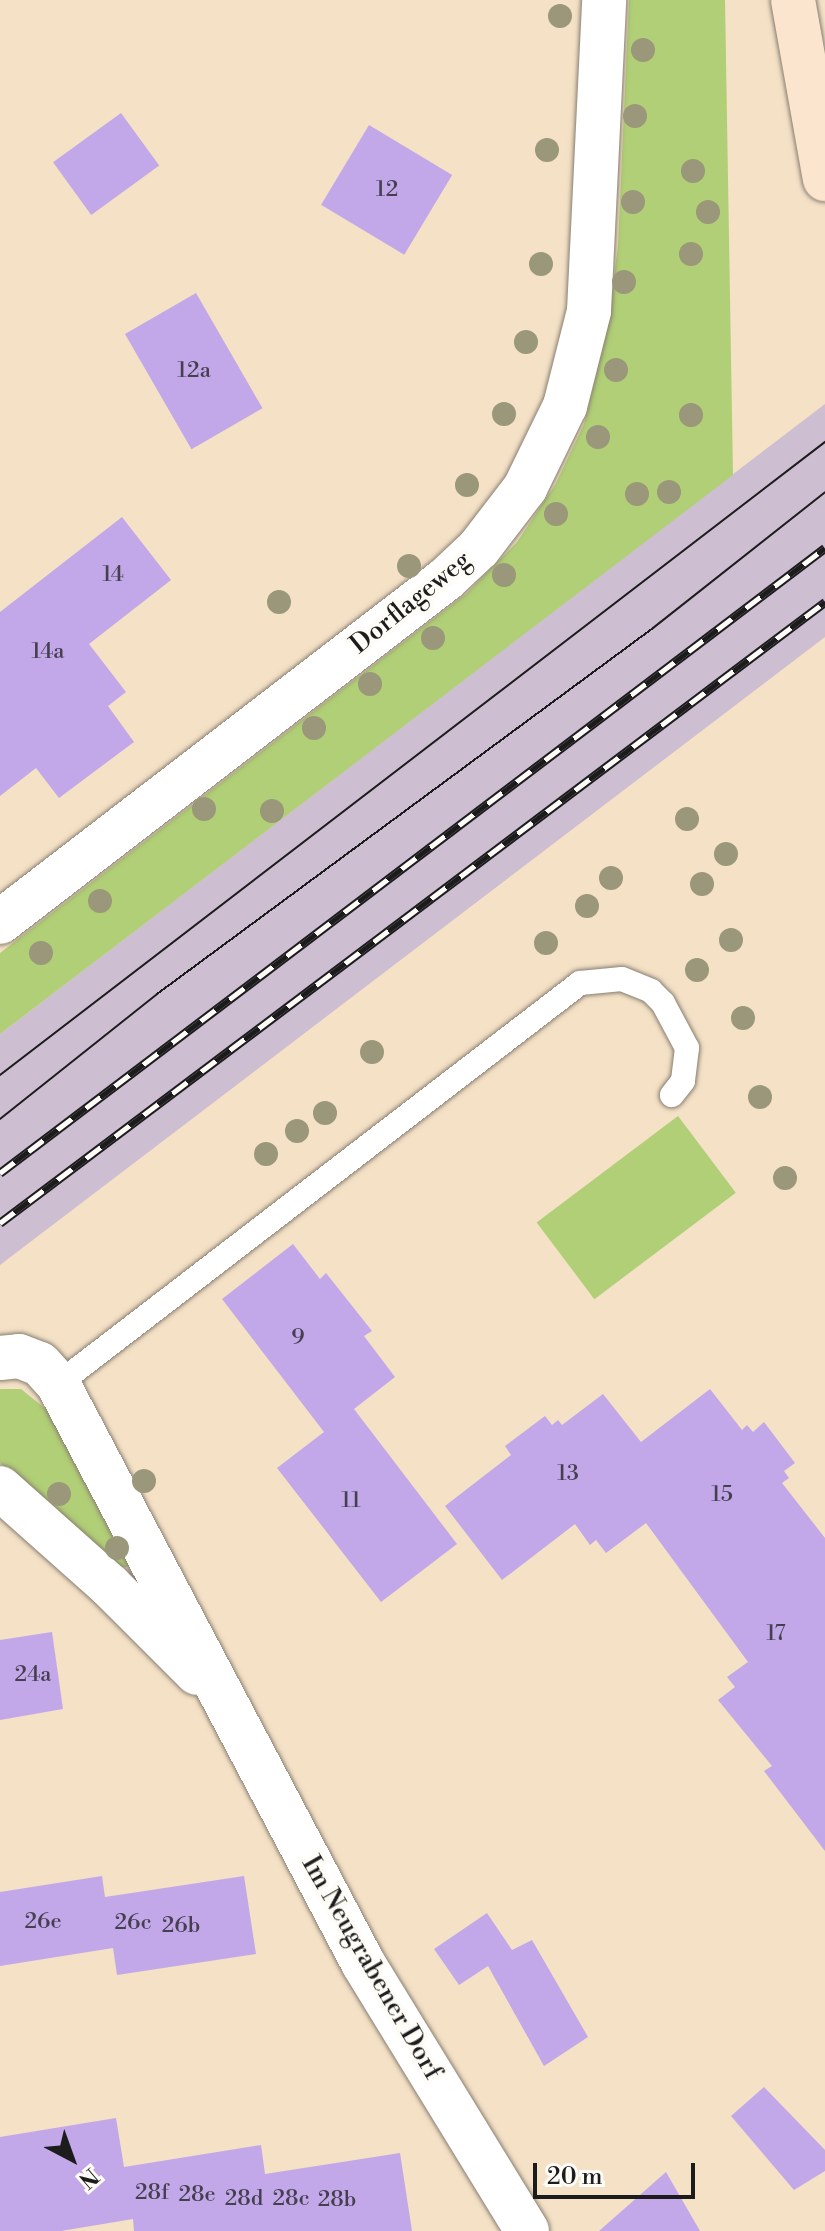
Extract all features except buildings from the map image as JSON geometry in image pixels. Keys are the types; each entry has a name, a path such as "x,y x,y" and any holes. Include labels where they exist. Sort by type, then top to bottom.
{"main road":[{"path":"793,0 825,179"}],"street":[{"name":"Dorflageweg","path":"0,922 446,579 479,548 525,488 565,406 589,311 604,0"},
{"name":"Im Neugrabener Dorf","path":"0,1358 19,1356 40,1364 58,1384 363,1963 527,2231"},
{"name":"Im Neugrabener Dorf","path":"0,1488 110,1586 224,1701"}],"lane":[{"path":"58,1384 580,983 622,979 651,991 663,1003 687,1048 683,1081 672,1095"}],"shaded area":[{"path":"825,404 825,637 0,1265 0,1034"}],"green space":[{"path":"629,0 725,0 733,475 0,1034 0,953 466,594 517,542 555,485 584,424 608,325 618,245"},
{"path":"678,1116 736,1193 594,1299 537,1223"},
{"path":"0,1389 21,1389 47,1410 134,1566 116,1568 0,1463"}],"tram line":[{"path":"0,1075 825,442"},
{"path":"0,1119 157,994 653,628 825,492"}],"railway":[{"path":"0,1173 825,548"},
{"path":"0,1223 825,602"}]}
